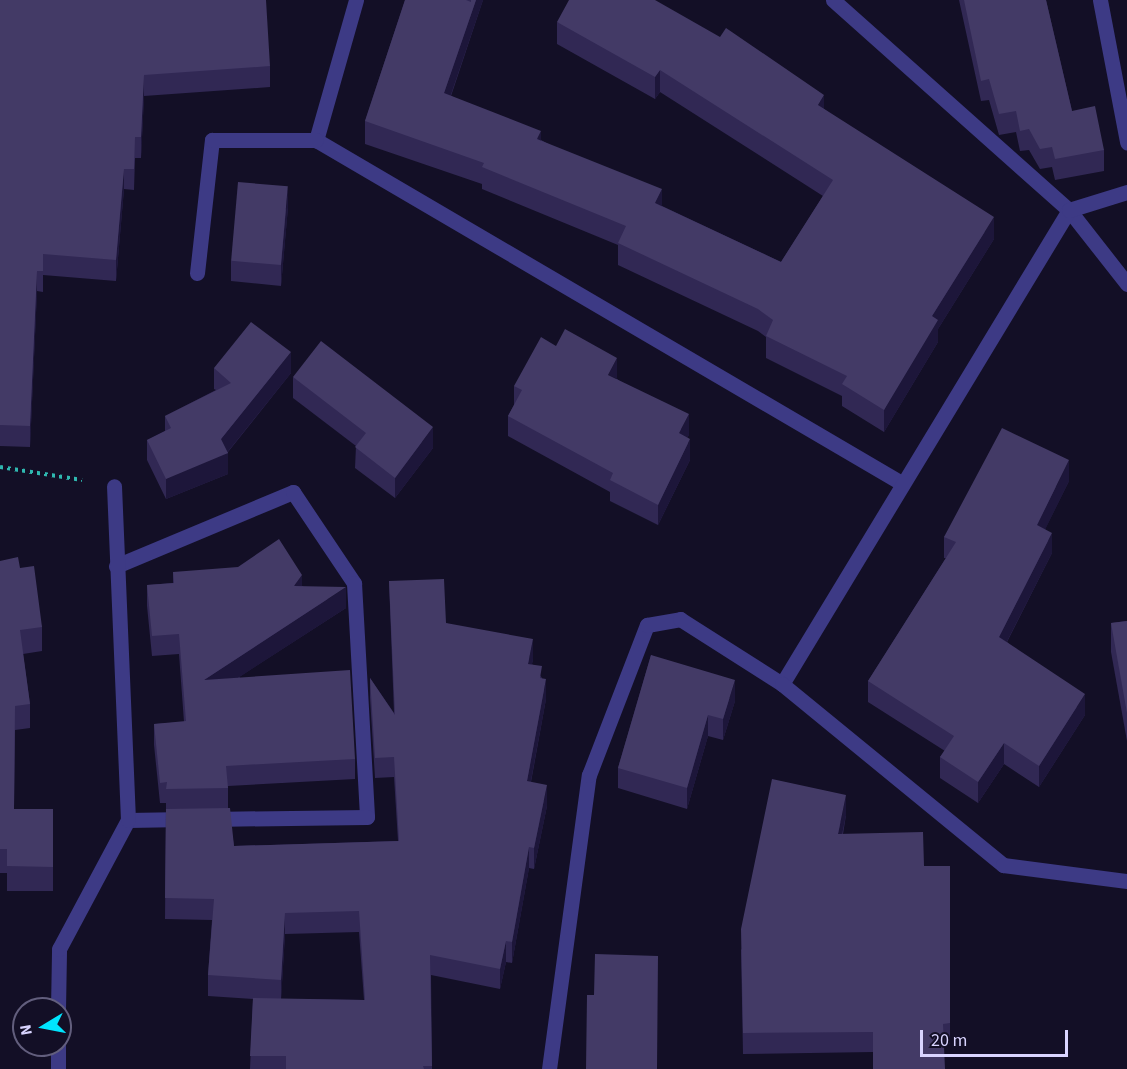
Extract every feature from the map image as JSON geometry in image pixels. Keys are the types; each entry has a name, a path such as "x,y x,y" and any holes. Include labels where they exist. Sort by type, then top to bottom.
{"street":[{"path":"316,140 356,0"},
{"path":"833,0 1069,210 1127,284"},
{"path":"1100,0 1127,142"},
{"path":"197,273 212,140 316,140 903,484"},
{"path":"782,684 1069,210 1127,192"},
{"path":"58,997 59,949 128,820 114,486"},
{"path":"116,566 292,492 354,583 368,817 128,820"},
{"path":"549,1069 589,775 647,625 680,619 782,684 1003,865 1127,881"}],"path":[{"path":"0,467 114,486"}],"building":[{"path":"0,0 266,0 270,66 144,75 141,137 135,137 134,169 124,169 116,260 43,254 43,271 37,271 30,426 0,425"},
{"path":"405,0 466,0 471,2 471,0 476,0 444,93 541,131 537,139 662,189 655,203 781,262 833,180 660,70 655,77 557,22 569,0 655,0 720,37 726,28 824,95 818,105 994,217 932,316 938,320 884,410 842,384 847,376 766,336 773,320 758,309 618,243 626,226 482,167 484,163 365,121"},
{"path":"964,0 1046,0 1072,111 1095,106 1104,150 1055,159 1052,147 1040,149 1029,129 1020,131 1016,111 999,114 989,79 981,81"},
{"path":"238,182 288,186 281,265 231,261"},
{"path":"251,322 291,352 221,439 228,453 166,479 147,440 171,428 165,416 231,383 214,368"},
{"path":"565,329 617,358 608,375 689,414 679,433 690,439 658,505 610,480 613,473 508,416 522,390 514,386 541,337 556,346"},
{"path":"321,341 433,427 395,478 355,447 366,433 293,377"},
{"path":"1002,428 1069,460 1037,525 1052,533 999,637 1085,694 1039,766 1004,743 978,782 940,757 954,736 868,681 956,542 944,537"},
{"path":"279,539 302,575 294,586 346,587 204,680 350,670 355,759 226,766 228,788 166,789 167,782 160,783 154,724 186,721 179,634 152,636 147,585 174,583 173,572 238,567"},
{"path":"18,557 20,568 34,566 42,627 20,630 30,704 15,706 14,809 53,809 53,867 7,866 7,849 0,849 0,561"},
{"path":"444,579 446,623 533,639 528,664 542,666 540,678 546,679 527,781 547,785 534,848 529,847 512,942 506,941 500,969 430,955 432,1066 423,1066 424,1069 286,1069 286,1056 250,1056 253,998 365,1000 359,911 285,913 281,980 208,975 214,899 165,898 166,809 230,808 234,846 399,841 394,757 375,758 370,678 395,715 389,581"},
{"path":"1127,621 1127,713 1111,623"},
{"path":"651,655 735,680 723,719 708,715 687,788 618,768"},
{"path":"772,779 846,795 838,834 923,832 924,866 950,866 950,1023 943,1024 945,1069 873,1069 873,1032 743,1033 741,929"},
{"path":"595,954 658,956 657,1069 586,1069 587,995 594,995"}]}
